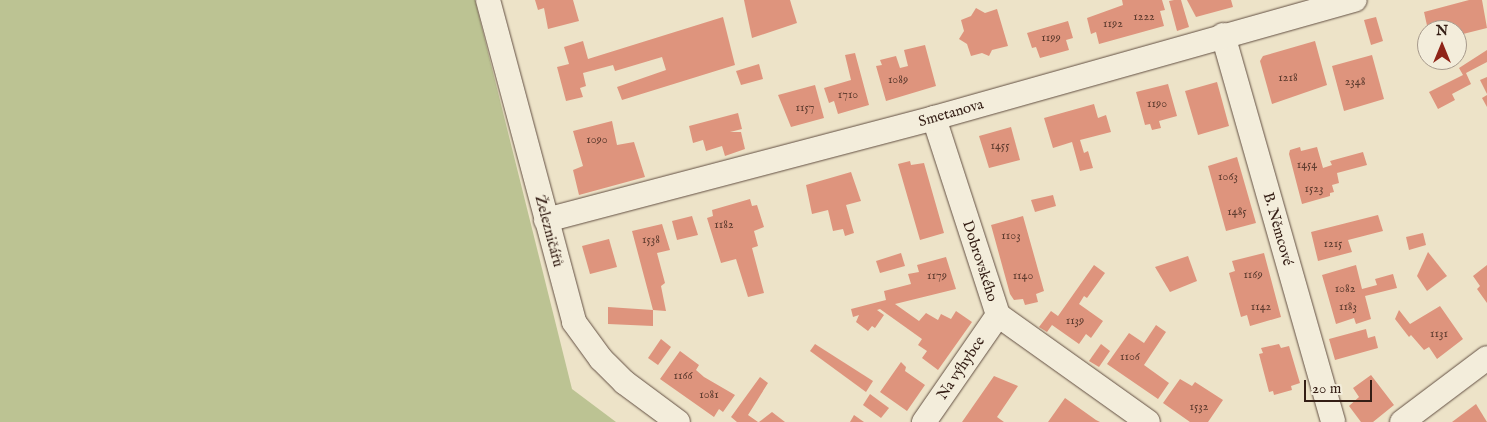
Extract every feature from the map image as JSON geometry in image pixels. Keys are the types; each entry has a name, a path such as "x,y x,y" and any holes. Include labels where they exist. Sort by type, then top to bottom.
{"street":[{"name":"Železničářů","path":"488,0 574,322 601,359 624,382 678,422"},
{"name":"Smetanova","path":"546,220 934,118 1223,35 1355,0"},
{"name":"B. Němcové","path":"1223,35 1333,422"},
{"name":"Dobrovského","path":"934,118 998,315 1148,422"},
{"name":"Na výhybce","path":"924,422 998,315"},
{"path":"1402,422 1487,358"}],"green space":[{"path":"0,0 475,0 572,389 616,422 0,422"}],"building":[{"path":"535,0 573,0 579,21 548,29 544,8 538,10"},
{"path":"744,0 790,0 797,23 752,38"},
{"path":"1122,0 1162,0 1165,10 1160,11 1164,26 1099,44 1096,32 1091,34 1087,18 1123,5"},
{"path":"1181,0 1189,27 1177,31 1169,1"},
{"path":"1187,0 1231,0 1233,7 1196,17"},
{"path":"1469,0 1482,0 1487,28 1467,33 1467,20 1426,20 1424,12"},
{"path":"976,8 985,13 997,9 1008,46 992,50 989,56 982,53 971,56 967,44 959,39 964,31 961,20 971,16"},
{"path":"723,17 735,65 622,100 617,87 666,70 662,57 615,71 613,65 583,73 586,86 580,88 583,97 566,101 557,67 569,64 564,47 583,41 588,59"},
{"path":"1376,17 1383,41 1371,45 1364,20"},
{"path":"1068,21 1073,38 1066,40 1069,50 1040,58 1036,47 1032,48 1027,33"},
{"path":"1315,41 1327,85 1272,104 1260,61 1263,56"},
{"path":"925,45 936,86 886,101 876,66 882,65 880,60 896,56 900,68 908,66 904,50"},
{"path":"1487,50 1487,62 1466,73 1471,84 1452,94 1455,100 1438,109 1429,92 1463,75 1460,70 1467,70 1467,63"},
{"path":"855,53 869,105 838,114 834,101 829,103 824,88 851,80 845,55"},
{"path":"1372,55 1384,99 1344,111 1332,66"},
{"path":"759,64 763,79 741,85 736,71"},
{"path":"1487,77 1487,94 1480,80"},
{"path":"1217,82 1229,126 1198,135 1185,91"},
{"path":"1168,84 1177,116 1159,121 1161,128 1152,130 1150,124 1145,125 1136,92"},
{"path":"815,85 824,118 791,127 778,95"},
{"path":"1487,95 1487,107 1482,98"},
{"path":"1094,104 1098,118 1106,115 1111,132 1080,140 1084,153 1088,151 1093,168 1080,171 1072,142 1053,148 1044,118"},
{"path":"738,113 742,129 730,132 741,132 745,149 725,156 722,146 706,151 703,140 693,143 689,126"},
{"path":"612,121 617,145 634,142 645,177 579,195 573,170 583,166 573,131"},
{"path":"1011,127 1020,160 989,168 979,136"},
{"path":"1300,147 1301,151 1317,147 1323,168 1332,165 1330,161 1363,152 1367,165 1337,173 1339,183 1332,185 1334,192 1330,193 1330,196 1302,204 1289,154 1290,150"},
{"path":"1237,157 1256,223 1226,231 1208,166"},
{"path":"910,161 911,165 924,163 944,233 920,240 898,164"},
{"path":"851,172 861,201 846,205 854,233 845,236 843,229 833,231 828,210 812,214 806,185"},
{"path":"1053,195 1056,206 1035,212 1031,200"},
{"path":"750,199 752,206 757,205 764,227 754,231 758,246 752,248 764,293 748,297 736,259 721,263 707,218 713,216 712,210"},
{"path":"1378,215 1383,231 1348,240 1352,252 1318,261 1311,232"},
{"path":"692,216 698,235 677,240 672,221"},
{"path":"1023,216 1044,291 1036,294 1038,302 1025,305 1023,299 1014,300 1010,294 991,225"},
{"path":"662,224 670,250 657,253 665,283 661,286 666,311 653,310 632,231"},
{"path":"1423,233 1426,245 1409,250 1406,237"},
{"path":"609,239 617,267 590,274 582,246"},
{"path":"1428,252 1447,276 1427,291 1417,276"},
{"path":"901,253 905,266 880,273 876,261"},
{"path":"1264,253 1281,317 1250,326 1247,315 1241,317 1229,273 1235,271 1232,261"},
{"path":"1188,256 1197,281 1170,292 1155,267"},
{"path":"946,257 956,289 895,304 919,321 926,313 938,320 941,314 951,319 956,311 972,322 938,370 922,358 927,351 918,345 922,339 880,309 877,310 884,315 875,328 872,326 868,331 856,322 859,315 853,317 851,309 886,300 884,291 911,284 908,274 919,272 917,265"},
{"path":"1094,265 1105,273 1087,298 1084,296 1079,304 1103,321 1091,338 1086,334 1079,344 1052,325 1047,332 1039,327 1051,311 1058,316"},
{"path":"1356,265 1362,289 1377,285 1375,279 1393,274 1397,288 1365,296 1371,319 1356,324 1354,318 1336,324 1322,275"},
{"path":"1487,265 1487,303 1477,289 1480,286 1473,276"},
{"path":"1440,306 1463,339 1437,359 1429,347 1424,350 1411,335 1409,337 1395,319 1399,310 1410,324"},
{"path":"608,307 653,310 653,326 608,324"},
{"path":"1156,325 1166,332 1144,365 1169,383 1158,399 1107,364 1129,333 1144,343"},
{"path":"1366,329 1368,338 1375,336 1378,348 1335,360 1329,339"},
{"path":"661,339 671,347 658,365 648,358"},
{"path":"815,344 873,381 866,392 810,351"},
{"path":"1101,344 1110,351 1099,367 1089,361"},
{"path":"1279,344 1281,348 1289,346 1300,383 1291,386 1292,390 1274,395 1273,391 1269,392 1259,354 1263,353 1261,348"},
{"path":"680,351 699,365 696,370 704,377 735,395 723,412 719,409 714,417 660,379"},
{"path":"901,362 906,367 905,371 925,385 907,411 880,392"},
{"path":"1371,375 1394,405 1373,422 1361,422 1349,406 1359,397 1353,388"},
{"path":"994,376 1018,386 997,417 1004,422 962,422"},
{"path":"760,377 768,383 748,415 758,422 737,422 731,417"},
{"path":"1180,379 1192,386 1195,382 1223,400 1208,422 1190,422 1163,403"},
{"path":"870,394 889,408 881,418 863,405"},
{"path":"1065,398 1096,420 1100,422 1048,422"},
{"path":"1476,404 1487,422 1452,422"},
{"path":"772,412 785,422 759,422"},
{"path":"854,415 864,422 850,422"}]}
